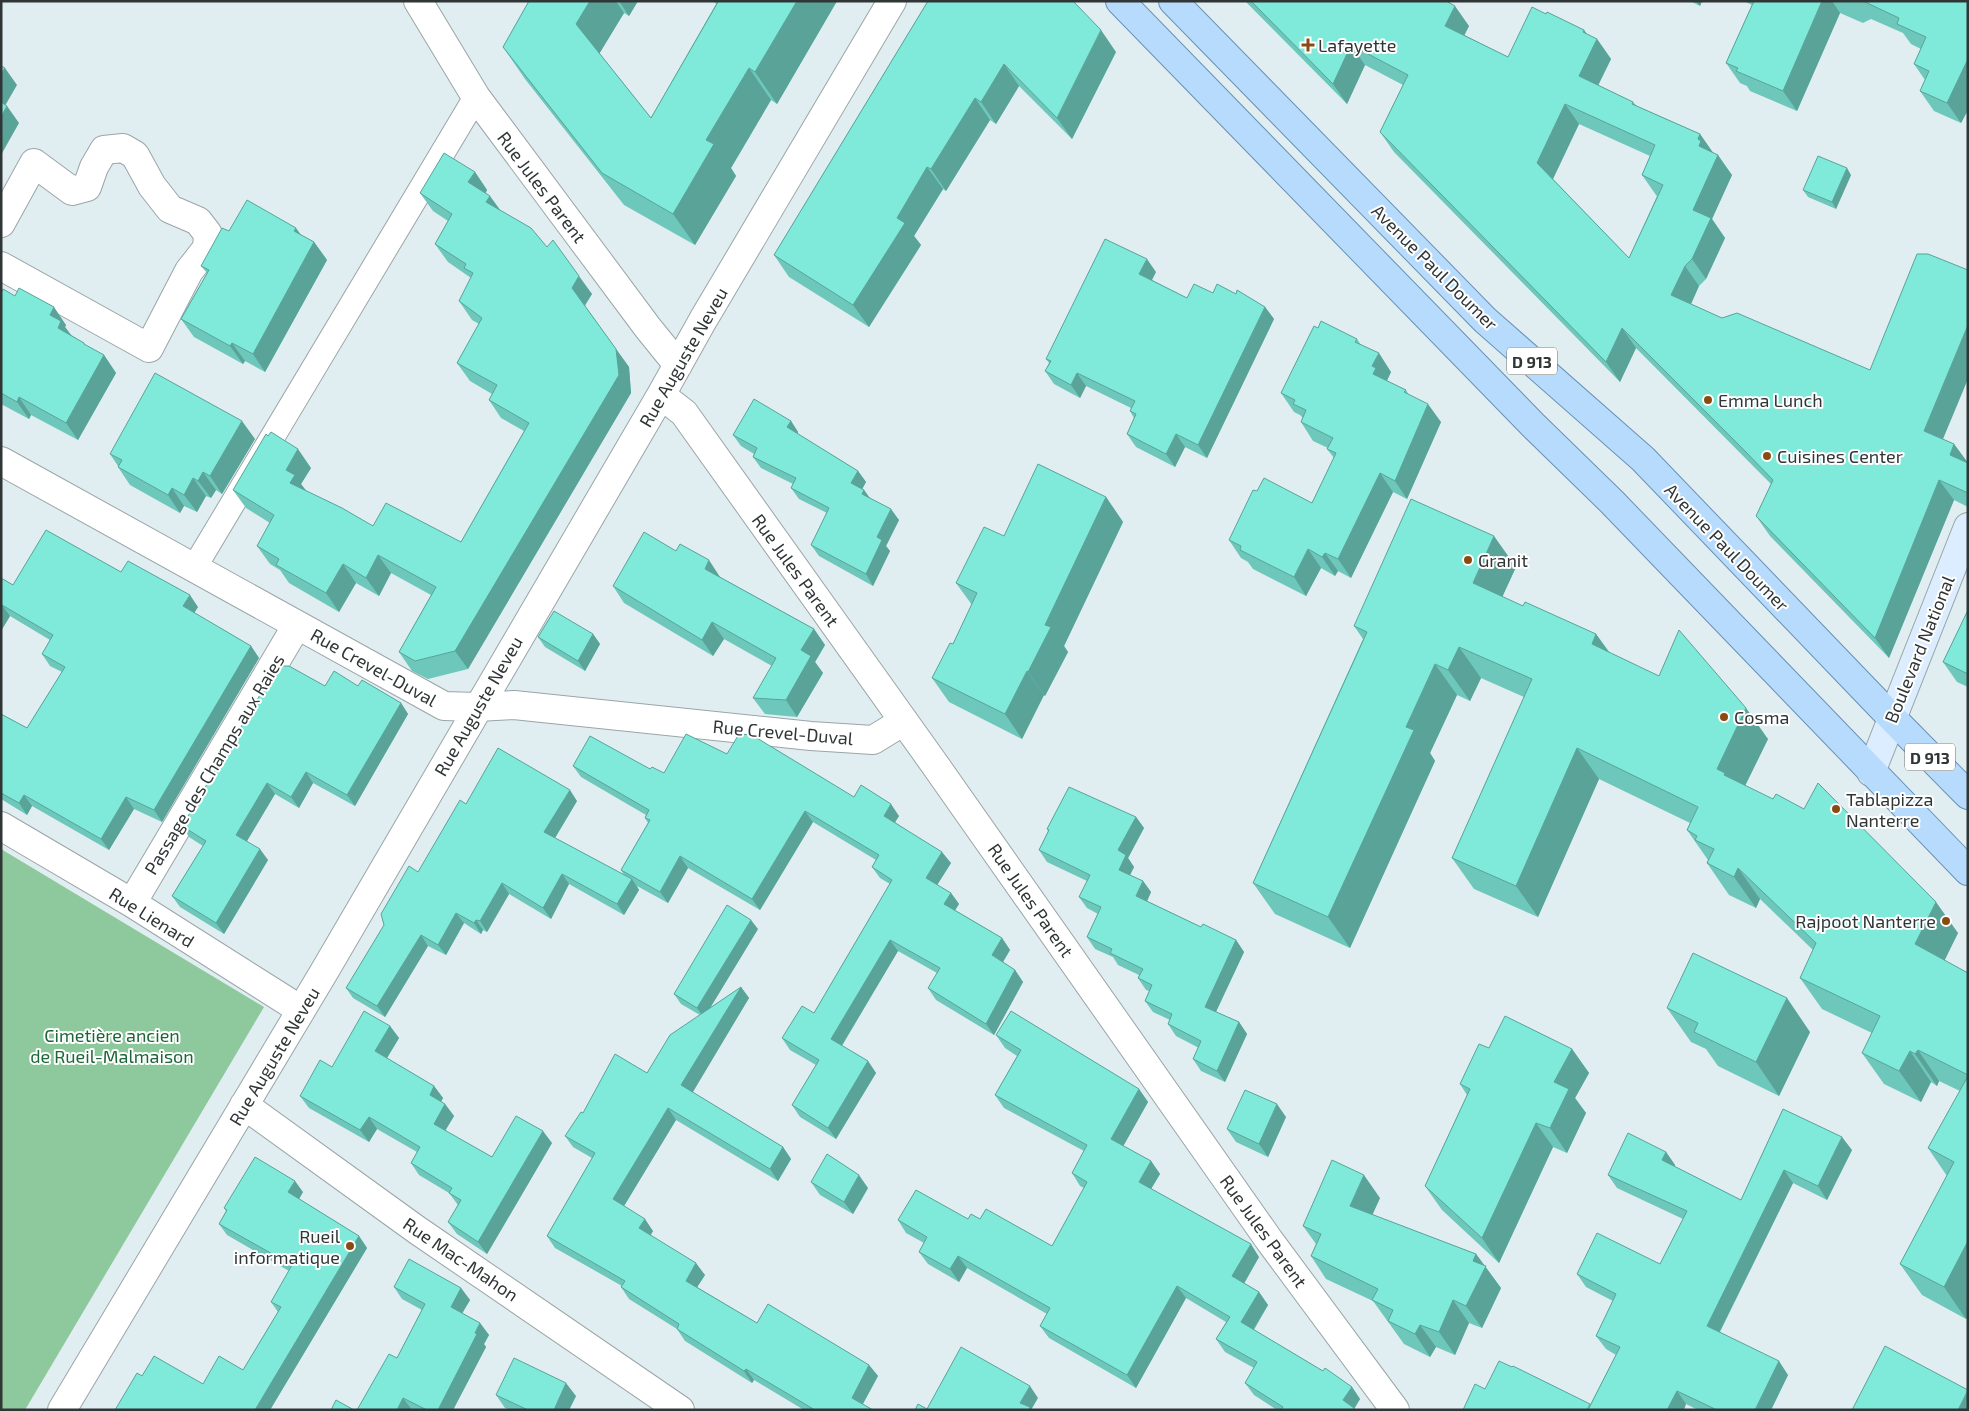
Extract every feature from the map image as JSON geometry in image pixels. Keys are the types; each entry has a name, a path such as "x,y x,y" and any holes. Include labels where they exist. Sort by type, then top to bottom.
{"main road":[{"name":"D 913","path":"1120,1 1532,425 1612,502 1968,871"},
{"name":"Avenue Paul Doumer","path":"1173,1 1486,320 1643,459 1892,718"},
{"name":"Boulevard National","path":"1871,772 1968,527"},
{"name":"D 913","path":"1892,718 1968,795"}],"street":[{"name":"Rue Jules Parent","path":"418,1 476,97 648,328 678,365"},
{"name":"Rue Auguste Neveu","path":"62,1410 301,1010 892,1"},
{"path":"194,568 476,97"},
{"path":"1,223 34,163 72,191 87,187 94,167 104,150 123,148 135,155 152,186 170,209 198,221 208,234 207,248 190,271 149,348 1,266"},
{"name":"Rue Jules Parent","path":"661,395 684,413 904,721 1269,1240 1395,1410"},
{"name":"Rue Crevel-Duval","path":"1,461 444,706 514,705 811,736 873,740 904,721"},
{"name":"Passage des Champs aux Raies","path":"132,903 297,625"},
{"name":"Rue Lienard","path":"1,826 132,903 301,1010"},
{"name":"Rue Mac-Mahon","path":"244,1105 417,1230 680,1410"}],"green space":[{"name":"Cimetière ancien de Rueil-Malmaison","path":"1,849 264,1007 25,1410 1,1410"}],"building":[{"path":"529,1 590,1 576,24 651,118 717,1 797,1 755,72 749,68 706,140 714,144 673,214 602,173 503,47"},
{"path":"928,1 1073,1 1101,30 1057,118 1004,64 981,102 975,98 931,169 927,167 897,218 905,223 853,305 774,255"},
{"path":"1251,1 1446,1 1455,6 1445,26 1508,57 1532,7 1584,30 1583,32 1597,39 1579,76 1633,102 1632,104 1700,134 1698,139 1701,141 1699,146 1718,155 1693,210 1711,218 1692,259 1685,266 1671,295 1722,318 1737,313 1870,370 1917,254 1928,254 1968,270 1968,325 1924,431 1954,444 1950,455 1968,463 1968,493 1939,480 1875,638 1756,516 1773,480 1745,451 1622,328 1606,362 1380,132 1408,75 1351,45 1333,84","holes":["1565,104 1655,145 1642,175 1663,185 1629,258 1537,163"]},
{"path":"1754,1 1822,1 1783,91 1736,71 1738,68 1726,63"},
{"path":"1863,1 1968,1 1968,59 1947,103 1920,91 1929,71 1914,64 1926,37 1897,24 1899,18"},
{"path":"1,102 7,106 1,117"},
{"path":"444,153 475,172 468,182 490,196 486,202 531,228 547,247 553,240 579,276 572,288 616,349 619,375 455,651 415,661 399,652 436,587 378,555 366,578 343,564 326,593 276,565 279,559 257,546 274,515 233,490 266,434 268,436 271,432 298,449 286,470 295,475 290,483 342,508 373,526 386,503 461,542 529,423 489,400 497,385 457,363 482,318 459,301 473,273 464,268 466,264 435,244 452,214 420,193"},
{"path":"1818,156 1847,168 1832,202 1803,190"},
{"path":"247,200 296,228 294,231 314,242 253,354 232,343 230,346 181,319 209,270 201,266 222,228 229,231"},
{"path":"1105,239 1147,259 1139,274 1187,298 1194,284 1213,293 1217,284 1236,294 1237,290 1265,307 1198,445 1176,434 1166,454 1127,434 1136,414 1130,411 1135,401 1077,373 1071,385 1045,371 1051,361 1046,359"},
{"path":"19,288 54,307 50,315 61,321 58,328 104,355 66,423 19,397 17,402 1,393 1,294 3,289 15,296"},
{"path":"1321,321 1357,339 1355,342 1379,353 1372,366 1376,368 1373,374 1406,390 1404,392 1428,404 1395,481 1380,473 1338,559 1325,553 1322,557 1308,549 1294,577 1240,550 1241,546 1229,540 1253,490 1257,491 1264,478 1312,503 1336,453 1327,449 1333,438 1301,422 1306,410 1293,404 1295,400 1281,393 1314,326 1318,328"},
{"path":"155,373 242,421 210,476 203,472 198,481 193,478 184,495 172,488 168,495 118,467 122,460 110,454"},
{"path":"754,399 791,421 787,427 858,471 851,483 864,490 862,494 891,509 877,537 882,540 866,574 811,545 829,508 791,488 796,478 753,457 757,448 733,435"},
{"path":"1038,464 1106,497 1045,625 1051,627 1005,714 932,678 950,643 953,644 977,593 956,583 984,527 1004,536"},
{"path":"1411,499 1494,536 1473,583 1523,606 1525,602 1596,634 1592,644 1659,676 1679,630 1746,708 1717,769 1725,773 1724,775 1773,799 1776,794 1804,809 1818,783 1936,902 1915,944 1968,973 1968,1075 1918,1050 1915,1054 1910,1051 1899,1071 1862,1053 1880,1016 1800,978 1816,943 1738,868 1734,877 1707,863 1714,849 1695,840 1697,836 1687,830 1698,807 1577,748 1516,886 1452,858 1532,679 1459,647 1448,670 1435,664 1406,727 1414,730 1328,917 1253,883 1367,632 1354,626"},
{"path":"46,530 121,572 128,561 190,595 183,606 251,646 154,810 126,797 101,839 24,795 19,803 1,793 1,714 27,728 65,667 42,654 53,635 1,606 1,578 13,585"},
{"path":"644,532 676,551 680,544 709,560 705,569 814,629 801,650 811,656 786,700 753,698 776,658 712,622 702,640 613,586"},
{"path":"1968,610 1968,674 1943,662"},
{"path":"554,611 593,634 578,661 538,637"},
{"path":"279,663 289,666 325,686 334,671 358,686 362,680 401,703 347,795 306,772 291,797 267,783 236,835 260,849 216,923 172,896 206,841 182,826"},
{"path":"686,734 727,754 739,734 752,735 854,797 861,785 891,804 884,816 942,852 926,878 951,893 944,904 1002,938 992,955 1015,970 986,1024 928,988 940,968 890,940 831,1039 868,1061 828,1128 792,1105 819,1060 782,1038 802,1006 814,1013 892,880 872,867 879,855 805,811 752,899 680,856 660,892 621,870 650,820 645,818 649,810 573,766 590,736 650,769 652,767 664,773"},
{"path":"498,748 570,790 544,832 632,879 617,904 562,874 543,908 502,883 480,921 476,920 474,923 456,913 438,945 421,935 377,1006 346,988 384,925 381,914 409,866 418,872 460,800 466,804"},
{"path":"1069,787 1136,817 1118,850 1126,855 1119,870 1143,881 1136,896 1201,927 1203,924 1236,940 1205,1007 1239,1022 1217,1071 1193,1059 1201,1041 1168,1024 1172,1014 1145,1001 1152,985 1138,978 1143,969 1110,953 1112,949 1087,937 1101,907 1079,897 1090,875 1039,850 1049,830 1047,829"},
{"path":"727,905 751,920 697,1008 674,994"},
{"path":"1693,953 1787,998 1756,1062 1694,1032 1698,1023 1667,1008"},
{"path":"741,987 681,1085 783,1147 770,1169 668,1108 613,1199 645,1219 639,1228 696,1263 686,1281 757,1323 768,1304 869,1365 852,1398 873,1410 815,1410 746,1369 744,1371 677,1329 679,1324 621,1287 625,1281 547,1236 595,1153 565,1136 581,1112 583,1113 615,1054 647,1073 670,1035"},
{"path":"364,1011 390,1026 375,1051 434,1086 430,1095 445,1104 434,1124 492,1157 516,1116 543,1131 478,1242 448,1222 461,1200 449,1193 452,1188 411,1163 420,1147 369,1117 360,1130 300,1096 320,1060 332,1067"},
{"path":"1011,1011 1139,1089 1111,1139 1151,1161 1139,1182 1251,1244 1232,1276 1259,1292 1241,1322 1323,1371 1325,1368 1352,1387 1343,1400 1354,1408 1353,1410 1281,1410 1283,1407 1245,1383 1257,1362 1216,1339 1230,1317 1177,1286 1127,1375 1040,1326 1050,1308 958,1256 950,1269 919,1252 927,1237 898,1220 916,1190 968,1219 971,1214 980,1219 986,1209 1052,1246 1087,1182 1072,1173 1087,1145 995,1095 1021,1050 996,1035"},
{"path":"1505,1016 1572,1049 1554,1082 1569,1089 1550,1128 1536,1123 1482,1238 1425,1186 1470,1089 1460,1084 1479,1044 1489,1048"},
{"path":"1968,1076 1968,1241 1944,1287 1900,1264 1954,1162 1928,1148"},
{"path":"1245,1090 1277,1104 1259,1144 1227,1129"},
{"path":"1783,1109 1842,1137 1818,1186 1784,1170 1707,1326 1779,1361 1755,1410 1717,1410 1677,1391 1667,1410 1588,1410 1620,1347 1596,1336 1616,1294 1577,1274 1597,1233 1660,1264 1687,1211 1608,1175 1628,1133 1666,1152 1662,1160 1741,1200"},
{"path":"827,1154 859,1175 844,1202 811,1182"},
{"path":"255,1157 295,1181 288,1192 359,1236 255,1410 115,1410 137,1373 142,1376 154,1356 203,1384 219,1356 243,1370 281,1307 271,1302 292,1265 219,1224 227,1210 224,1208"},
{"path":"1332,1160 1364,1175 1350,1206 1476,1254 1473,1261 1486,1266 1466,1306 1453,1300 1439,1332 1420,1325 1415,1334 1388,1321 1393,1310 1372,1300 1378,1289 1311,1256 1321,1234 1303,1226"},
{"path":"409,1259 461,1288 451,1307 480,1323 475,1333 477,1334 438,1410 427,1410 403,1398 397,1410 357,1410 389,1354 397,1358 425,1304 394,1287"},
{"path":"1885,1346 1968,1390 1958,1410 1852,1410"},
{"path":"961,1347 1030,1386 1020,1403 1030,1407 1029,1410 915,1410 918,1404 927,1409"},
{"path":"514,1358 566,1383 554,1410 528,1410 496,1395"},
{"path":"1499,1361 1590,1404 1587,1410 1463,1410 1475,1384 1485,1389"},
{"path":"336,1400 354,1410 331,1410"}],"place":[{"name":"Lafayette","path":"1308,45"},
{"name":"Emma Lunch","path":"1708,400"},
{"name":"Cuisines Center","path":"1767,456"},
{"name":"Granit","path":"1468,560"},
{"name":"Cosma","path":"1724,717"},
{"name":"Tablapizza Nanterre","path":"1836,809"},
{"name":"Rajpoot Nanterre","path":"1946,921"},
{"name":"Rueil informatique","path":"350,1246"}]}
